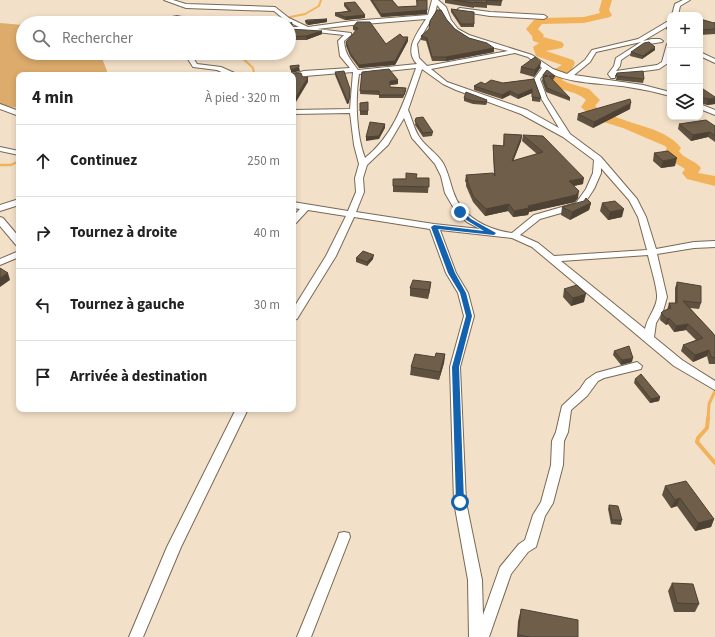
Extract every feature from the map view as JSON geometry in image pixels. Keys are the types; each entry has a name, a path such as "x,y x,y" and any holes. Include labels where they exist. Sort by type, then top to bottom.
{"street":[{"path":"167,0 182,6 275,9 283,16"},
{"path":"544,17 490,14 444,8 435,0 429,17 414,44 416,59 422,66 458,89 524,112 566,135 598,159 633,199 642,217 652,252 662,298 658,311 651,323 649,338"},
{"path":"675,12 675,4 687,0"},
{"path":"196,7 200,16"},
{"path":"444,8 445,14 454,28 463,34 487,44 530,56 557,74 615,83 667,93"},
{"path":"296,29 429,17"},
{"path":"296,24 307,29 321,32 349,34 340,41 342,56 355,71 353,84 358,153 363,164"},
{"path":"569,76 588,61 594,51 629,44 667,24"},
{"path":"648,34 660,41"},
{"path":"611,74 617,66 618,59 627,56 636,46 646,40 667,43"},
{"path":"611,74 659,67 665,63 669,48"},
{"path":"296,74 304,72 355,71 422,66 515,51"},
{"path":"703,55 715,61"},
{"path":"191,60 195,66 219,68 225,72"},
{"path":"296,312 331,256 351,214 360,192 359,178 363,164 376,154 396,129 412,94 422,66"},
{"path":"546,67 537,79 544,98 566,135"},
{"path":"611,74 615,83"},
{"path":"0,106 16,113"},
{"path":"703,107 715,113"},
{"path":"404,109 416,138 440,163 449,193 460,212 470,220 494,233"},
{"path":"296,112 355,111"},
{"path":"0,149 16,152"},
{"path":"514,236 537,217 579,205 590,189 597,173 598,159"},
{"path":"0,208 16,203"},
{"path":"296,205 434,227 514,236 535,245 649,338 678,364 712,385"},
{"path":"296,218 307,206"},
{"path":"0,220 16,239"},
{"path":"434,227 452,273 463,293 469,316 455,367 460,502 475,580 476,637"},
{"path":"552,259 652,252 694,245 715,244"},
{"path":"0,262 16,255"},
{"path":"482,637 505,571 513,564 525,546 531,543 539,515 547,503 557,465 558,441 562,432 566,409 578,396 583,394 591,382 606,372 637,366"},
{"path":"136,637 174,547 241,412"},
{"path":"304,637 344,537"}],"shaded area":[{"path":"0,23 16,24 16,60 103,60 107,71 16,72 16,108 0,105"}],"building":[{"path":"372,0 392,0 398,7 417,6 417,0 427,0 427,10 381,14"},
{"path":"454,0 486,0 487,3 474,3"},
{"path":"355,2 365,15 345,17 335,13 351,11 344,3"},
{"path":"451,9 474,12 474,24 461,24"},
{"path":"437,10 441,10 455,29 469,38 487,43 494,48 446,57 432,57 427,38 421,36 429,29 430,21"},
{"path":"327,19 308,22 305,21 307,20"},
{"path":"703,20 715,22 715,29 703,30"},
{"path":"357,22 370,22 386,44 400,34 403,37 408,37 395,61 359,65 350,53 346,42 358,28 353,27"},
{"path":"296,29 322,31 306,36 296,37"},
{"path":"649,42 655,47 643,56 631,52 644,43"},
{"path":"535,57 541,62 535,70 521,67"},
{"path":"299,65 299,67 291,70 290,66"},
{"path":"389,69 398,80 390,81 390,87 406,88 404,95 379,95 379,91 360,91 362,72"},
{"path":"547,70 555,76 549,76 570,98 547,88 543,77 548,76 543,75"},
{"path":"344,71 350,89 349,100 347,100 335,72"},
{"path":"643,71 644,79 616,76 617,73"},
{"path":"296,73 301,73 303,78 308,77 296,97"},
{"path":"534,79 541,98 532,97 532,89 518,95 510,91 502,95 474,86 481,82 485,84 491,80 503,83"},
{"path":"703,89 715,97 708,99 703,98"},
{"path":"466,92 487,100 486,102 473,101 464,98"},
{"path":"630,99 631,103 594,122 578,114"},
{"path":"368,102 368,111 360,111 360,103"},
{"path":"423,117 433,132 423,133 415,121 416,118"},
{"path":"706,120 715,126 715,136 710,132 693,135 679,124"},
{"path":"370,122 385,124 379,136 366,137"},
{"path":"504,134 522,135 512,161 543,152 523,135 543,136 584,178 569,181 579,191 576,195 528,206 529,208 514,211 509,204 486,209 473,196 466,175 493,173 495,176 493,145 504,146"},
{"path":"668,151 677,158 663,161 654,153"},
{"path":"406,173 417,174 416,178 429,178 429,187 393,186 393,179 406,179"},
{"path":"586,198 591,203 572,212 562,207 584,201"},
{"path":"615,201 624,209 610,212 602,203"},
{"path":"363,251 374,255 367,262 356,258"},
{"path":"0,268 8,273 0,278"},
{"path":"413,280 431,282 429,290 410,288"},
{"path":"677,282 701,286 701,303 683,301 715,336 715,358 711,357 709,350 695,355 683,345 703,338 688,324 676,326 669,318 667,319 661,313 671,308 669,303 677,303"},
{"path":"577,285 586,294 573,298 564,289"},
{"path":"629,346 633,358 622,360 614,351"},
{"path":"436,353 445,354 440,372 411,367 415,354 435,357"},
{"path":"641,374 660,397 651,399 635,379"},
{"path":"686,481 714,519 698,523 680,498 675,500 665,486"},
{"path":"609,505 618,506 622,520 612,520"},
{"path":"672,583 693,584 699,604 677,603"},
{"path":"521,609 578,620 578,637 530,637 518,635"}],"waterway":[{"path":"295,16 305,14 319,6 321,0"},
{"path":"607,0 604,10 606,15 584,20 542,21 538,22 532,29 538,35 537,39 558,45 539,47 540,53 569,63 567,68 557,73 558,76 555,80 563,86 579,90 589,95 593,100 588,107 599,116 628,125 670,143 674,148 672,151 675,157 693,168 690,173 692,176 715,181"},
{"path":"244,60 253,68 254,72"},
{"path":"0,165 11,165 16,162"},
{"path":"708,419 709,404 715,391"},
{"path":"708,418 707,428 698,438 697,442 715,463"}],"route":[{"path":"460,212 470,220 494,233 434,227 452,273 463,293 469,316 455,367 460,502"}]}
